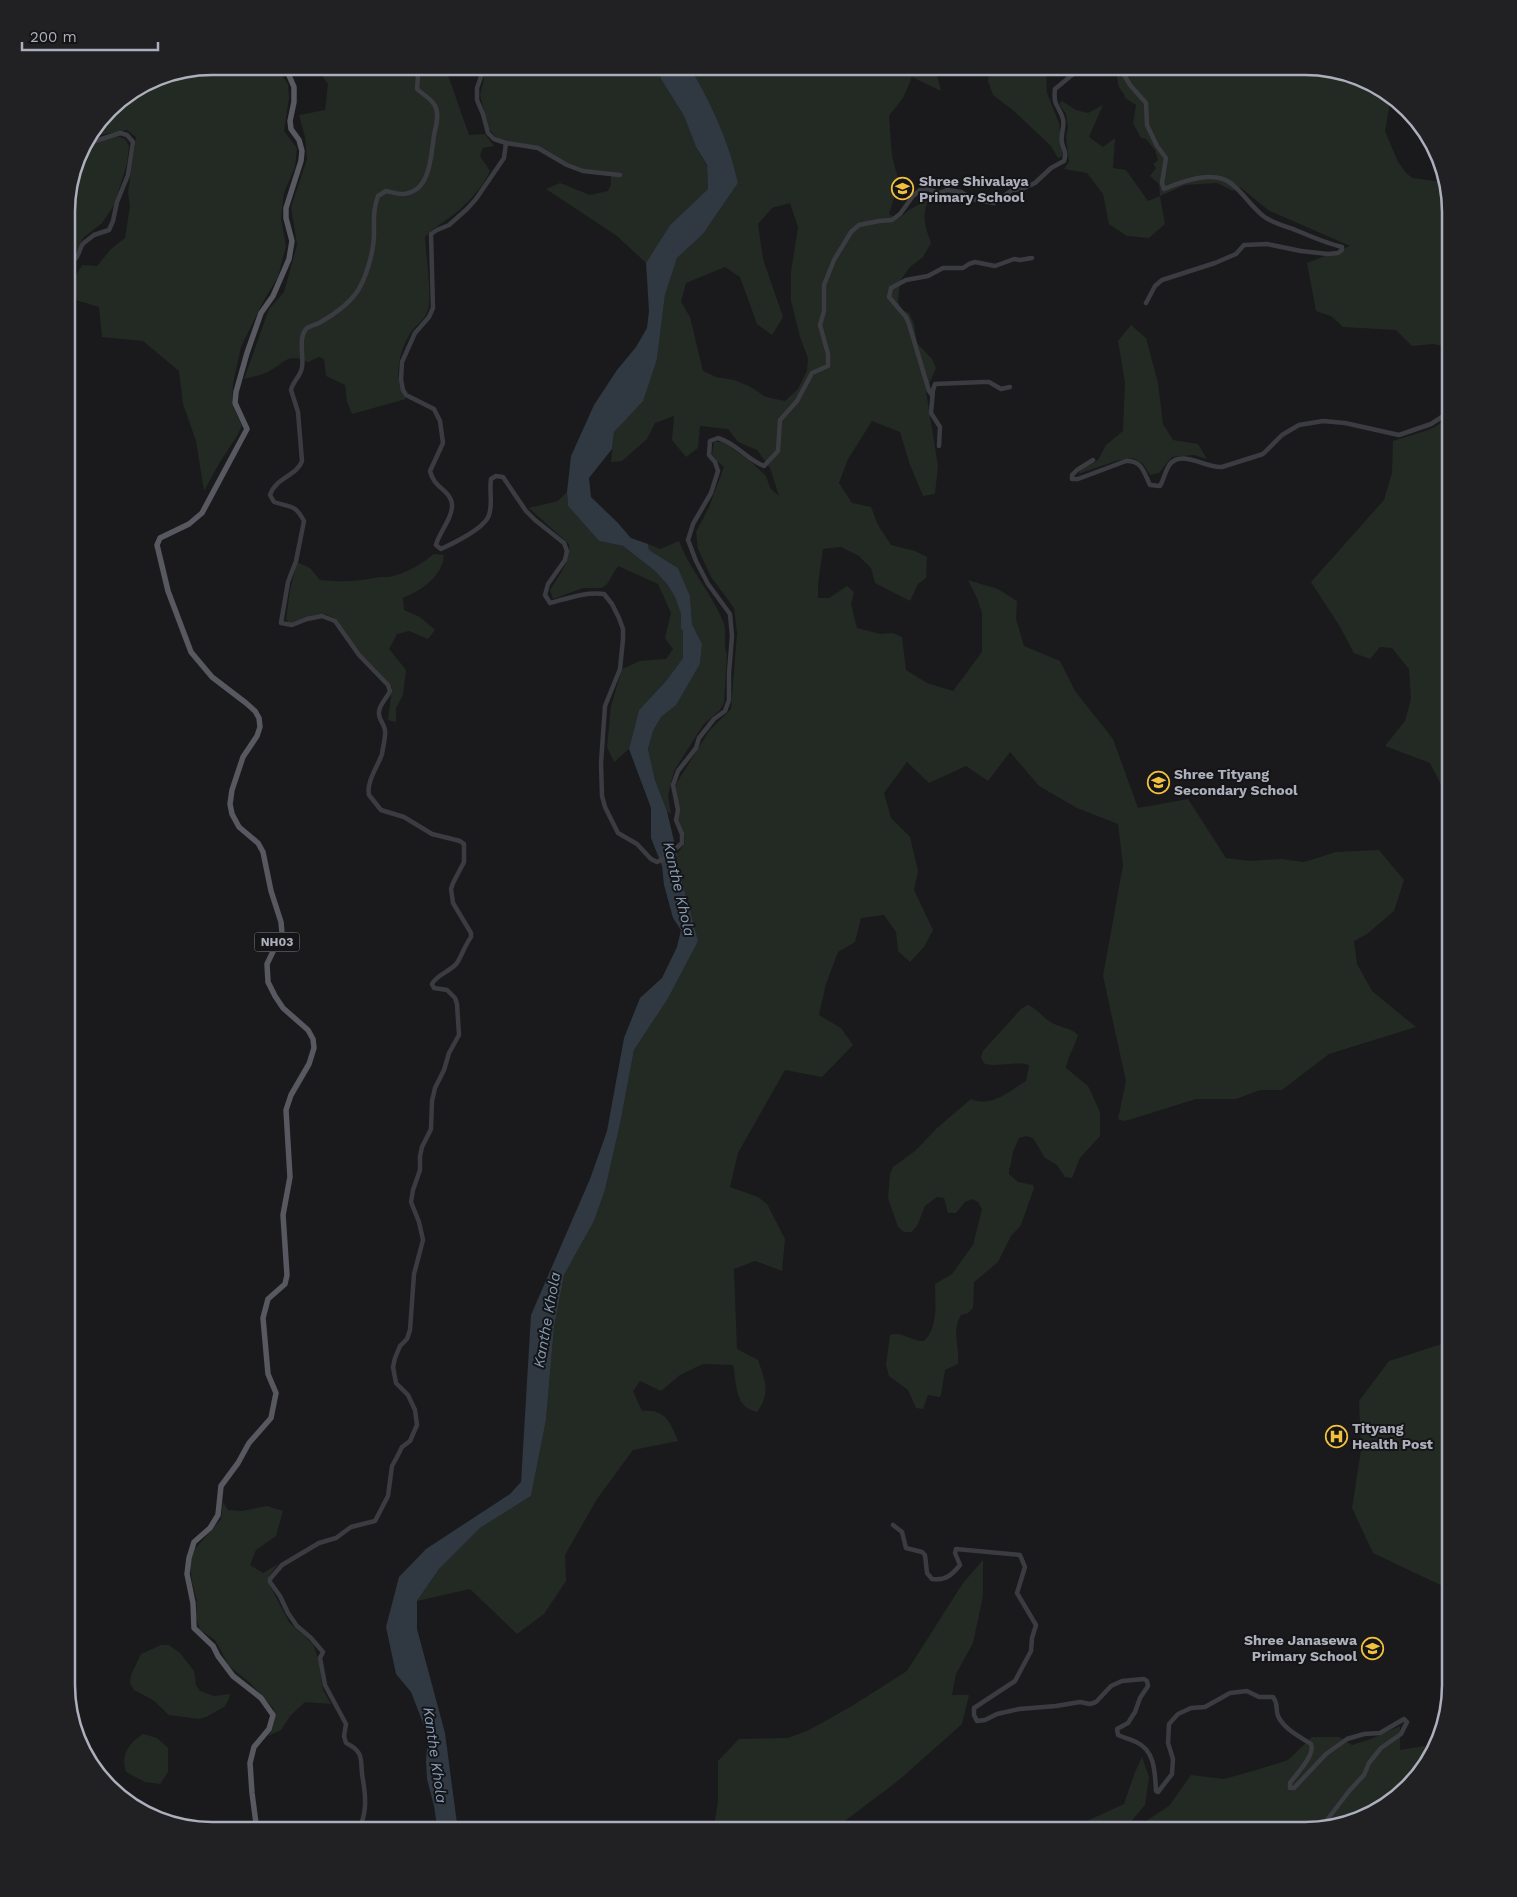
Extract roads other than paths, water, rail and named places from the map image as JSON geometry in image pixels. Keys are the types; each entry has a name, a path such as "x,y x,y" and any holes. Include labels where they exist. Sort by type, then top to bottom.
{"main road":[{"name":"NH03","path":"256,1822 250,1763 254,1747 269,1729 273,1715 261,1698 233,1676 213,1646 194,1628 194,1604 187,1574 188,1558 194,1542 210,1528 218,1515 221,1486 238,1463 249,1443 271,1418 275,1405 276,1394 268,1374 263,1318 268,1299 285,1284 287,1275 283,1215 290,1177 286,1110 290,1095 309,1064 314,1048 313,1039 308,1030 283,1008 268,982 267,964 282,933 281,922 271,891 263,852 258,843 239,827 232,814 230,804 232,790 243,757 257,736 260,727 259,718 250,707 212,677 192,652 168,591 157,545 160,538 189,524 202,513 247,429 235,403 236,392 261,313 273,296 288,259 292,242 286,218 286,208 301,161 302,151 299,140 291,129 290,120 294,102 294,87 289,75"}],"street":[{"path":"362,1822 366,1798 362,1780 362,1760 354,1747 346,1744 344,1736 346,1724 325,1685 320,1658 323,1652 297,1626 288,1614 270,1579 282,1566 319,1543 336,1538 351,1528 375,1521 388,1496 392,1466 402,1448 410,1441 417,1425 415,1410 408,1395 396,1382 393,1368 400,1346 407,1339 410,1330 414,1274 423,1240 419,1222 411,1202 420,1170 420,1156 422,1147 431,1129 432,1101 435,1088 459,1034 455,998 447,990 434,988 432,984 441,975 449,971 458,961 471,937 471,933 453,903 451,889 464,862 464,844 460,840 438,836 404,816 393,815 381,810 369,795 370,783 379,761 385,737 385,728 378,713 380,706 387,700 390,691 388,685 359,655 341,627 328,617 322,616 307,619 292,625 281,623 288,582 296,561 304,521 297,509 274,502 270,495 275,484 300,468 302,461 298,412 290,390 302,369 303,334 307,328 319,323 354,298 361,285 372,251 374,235 373,216 378,196 386,191 402,194 413,191 421,186 432,159 434,136 438,120 436,109 432,102 416,90 417,75"},
{"path":"482,75 477,88 477,100 488,133 494,139 506,143 538,148 567,165 583,171 620,175"},
{"path":"506,143 504,158 467,210 449,225 431,234 433,308 429,318 414,333 402,362 401,380 403,390 406,395 424,402 434,409 440,421 443,443 430,471 434,482 450,498 452,504 450,515 436,545 442,549 484,524 490,514 491,479 496,476 503,476 526,511 564,543 567,551 565,560 548,584 545,595 547,601 550,603 582,594 596,593 604,594 612,604 622,629 623,639 620,668 605,706 601,763 602,796 605,807 618,833 637,844 650,859 657,862 665,858 682,842 682,834 676,820 678,810 673,785 678,771 696,748 699,738 714,718 725,711 729,700 728,673 732,636 730,614 708,584 688,540 693,524 711,492 718,471 715,462 709,455 710,442 718,438 728,441 754,462 764,466 778,451 780,420 797,401 812,373 828,366 828,354 820,325 824,311 824,285 834,260 851,232 859,225 892,220 900,214 913,196 920,190 928,189 940,193 948,190 961,192 972,199 994,203 1012,190 1022,189 1035,183 1051,168 1064,161 1066,154 1061,141 1064,130 1063,119 1054,103 1055,89 1072,75"},
{"path":"1125,75 1130,85 1146,103 1147,126 1157,146 1166,158 1162,182 1164,189 1184,180 1202,178 1221,179 1233,184 1257,211 1267,218 1309,236 1342,247 1342,250 1338,253 1328,254 1268,244 1244,245 1236,254 1215,263 1162,280 1155,286 1146,303"},
{"path":"75,259 85,242 94,235 109,230 117,202 128,175 133,142 128,135 120,133 95,141"},
{"path":"932,395 929,391 906,317 889,297 891,288 906,280 928,276 943,268 963,268 976,262 995,266 1014,258 1020,260 1032,258"},
{"path":"939,446 940,427 931,413 934,387 940,383 989,382 1001,389 1010,387"},
{"path":"1094,460 1077,470 1072,475 1072,479 1078,479 1126,461 1132,461 1140,464 1150,485 1160,486 1171,463 1177,459 1193,460 1215,468 1222,467 1263,454 1282,435 1299,425 1323,420 1399,435 1431,424 1442,417"},
{"path":"893,1525 902,1532 906,1548 922,1552 925,1555 927,1573 932,1579 947,1578 954,1574 960,1565 954,1553 956,1549 1020,1555 1025,1567 1017,1593 1036,1625 1032,1638 1031,1652 1015,1681 974,1708 974,1715 977,1721 985,1720 996,1714 1019,1709 1080,1702 1090,1704 1096,1702 1111,1686 1122,1681 1144,1679 1147,1681 1148,1686 1140,1698 1135,1712 1128,1723 1117,1729 1118,1735 1138,1742 1150,1756 1154,1766 1156,1790 1158,1792 1172,1774 1173,1760 1168,1743 1169,1724 1178,1714 1190,1708 1206,1707 1230,1693 1247,1691 1258,1696 1273,1697 1278,1703 1278,1717 1289,1730 1311,1744 1313,1749 1311,1756 1290,1783 1290,1788 1294,1788 1326,1754 1347,1739 1364,1734 1380,1733 1398,1721 1404,1720 1407,1722 1402,1734 1381,1748 1369,1762 1364,1775 1328,1820"}],"water":[{"name":"Kanthe Khola","path":"659,75 694,75 718,123 730,153 738,183 703,234 677,258 665,295 657,359 643,401 614,432 612,449 589,478 591,497 631,538 648,544 649,550 678,568 690,596 692,624 702,644 700,664 676,705 661,717 653,731 648,749 655,780 667,811 677,854 676,859 698,941 667,1000 634,1050 605,1190 594,1221 564,1275 554,1327 546,1420 531,1496 480,1528 439,1569 417,1601 417,1629 445,1733 457,1822 436,1822 427,1779 428,1736 411,1692 396,1674 386,1627 399,1577 426,1549 510,1494 521,1482 531,1315 590,1179 607,1131 624,1038 640,998 662,978 677,947 681,930 673,918 664,885 662,866 651,838 651,808 629,749 639,710 666,681 683,658 681,614 675,597 667,584 655,571 623,546 599,541 568,506 567,492 571,456 594,405 617,370 636,347 647,328 649,311 646,263 670,225 708,189 707,165 696,147 684,116"}],"place":[{"name":"Shree Shivalaya Primary School","path":"903,189"},
{"name":"Shree Tityang Secondary School","path":"1158,782"},
{"name":"Tityang Health Post","path":"1336,1436"},
{"name":"Shree Janasewa Primary School","path":"1373,1648"}]}
